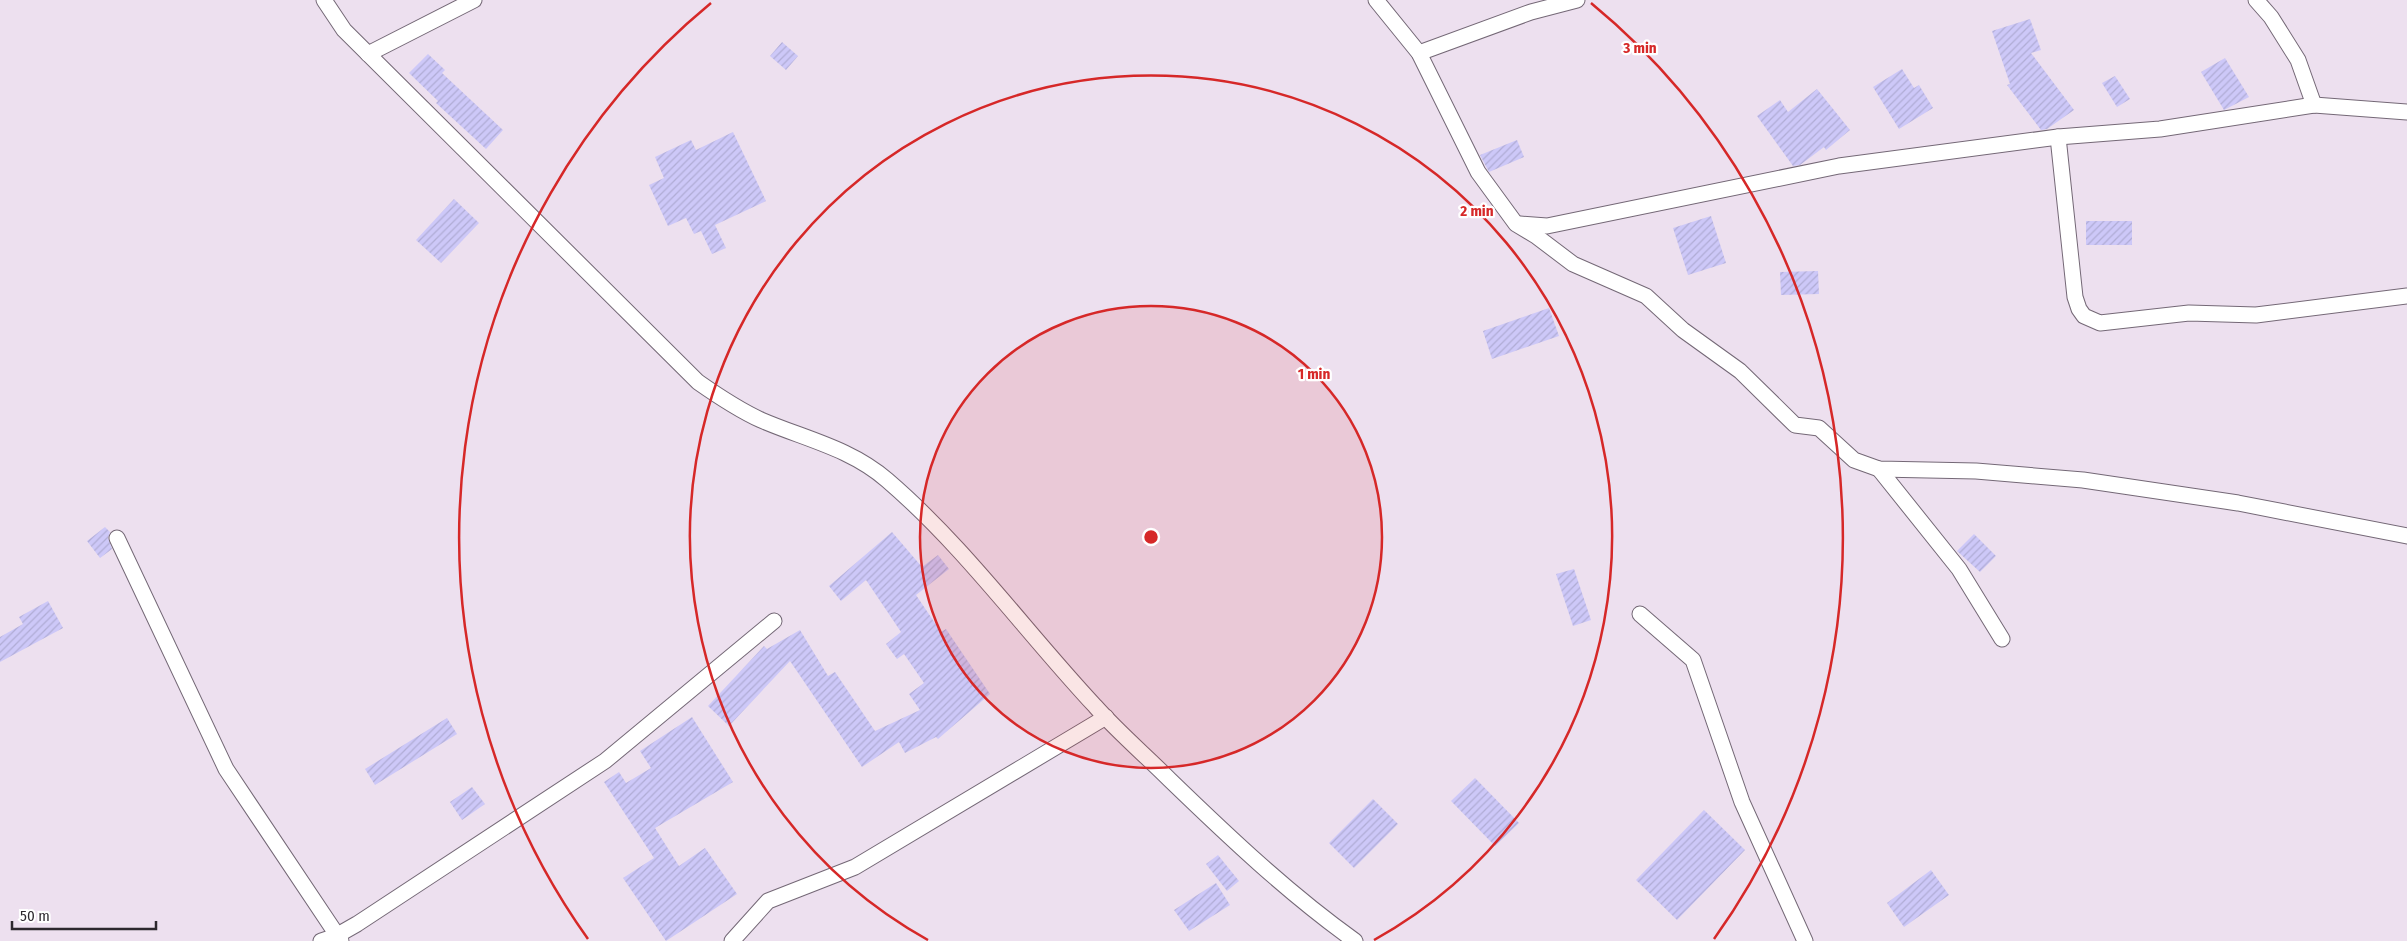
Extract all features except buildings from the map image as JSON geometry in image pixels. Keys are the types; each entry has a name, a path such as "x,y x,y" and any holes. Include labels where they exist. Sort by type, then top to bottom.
{"street":[{"path":"324,0 344,30 698,382 729,403 761,420 848,453 866,463 887,480 941,529 1106,717 1227,836 1288,890 1355,941"},
{"path":"368,54 474,0"},
{"path":"1376,0 1419,52 1478,172 1516,224 1536,236 1573,264 1646,296 1683,330 1740,371 1795,425 1819,428 1854,460 1879,469 1976,472 2083,480 2238,503 2407,536"},
{"path":"1419,52 1531,12 1577,0"},
{"path":"2256,0 2270,17 2298,60 2314,105"},
{"path":"1516,224 1548,226 1839,166 2058,137 2160,128 2314,105 2407,112"},
{"path":"2058,137 2075,297 2078,309 2084,316 2100,324 2189,313 2256,315 2407,296"},
{"path":"1879,469 1959,570 2002,638"},
{"path":"117,538 226,769 339,939"},
{"path":"1640,614 1693,660 1742,802 1805,941"},
{"path":"321,941 339,939 606,761 774,621"},
{"path":"732,941 768,901 855,867 1106,717"}]}
